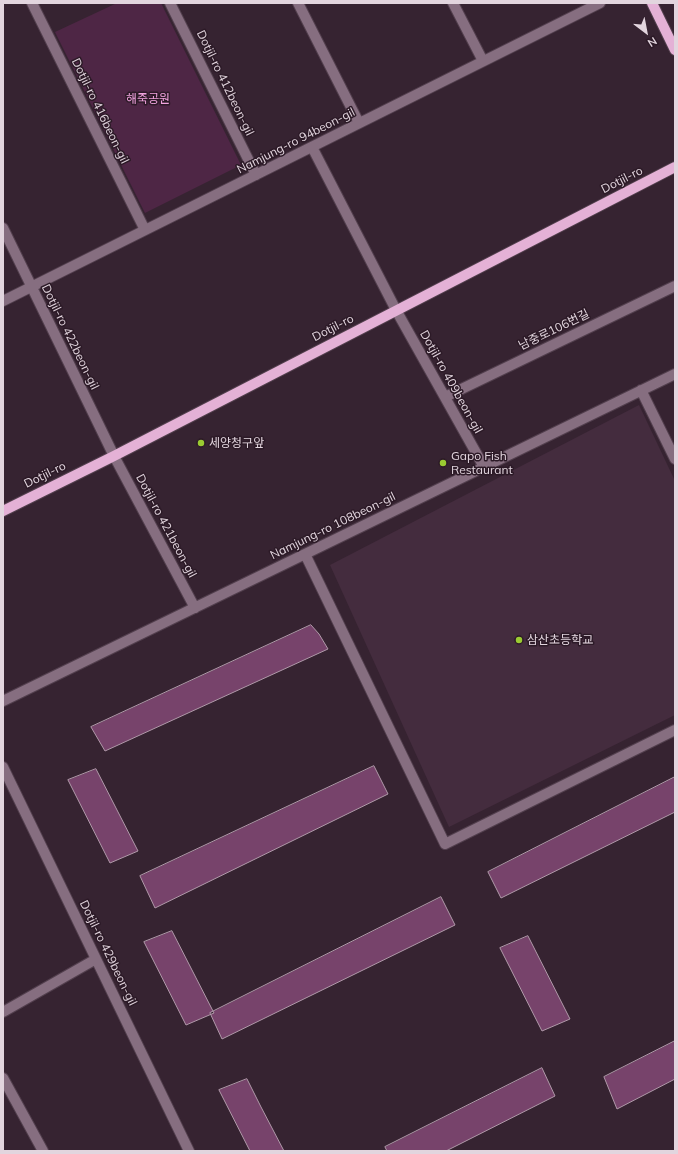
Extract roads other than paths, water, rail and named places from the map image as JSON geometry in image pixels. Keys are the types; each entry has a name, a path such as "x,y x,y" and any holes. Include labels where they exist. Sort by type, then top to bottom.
{"main road":[{"path":"652,3 675,50"},
{"name":"Dotjil-ro","path":"3,510 114,456 675,167"}],"street":[{"name":"Dotjil-ro 416beon-gil","path":"32,3 145,230"},
{"name":"Dotjil-ro 412beon-gil","path":"170,3 256,175"},
{"path":"298,3 359,123"},
{"path":"453,3 484,61"},
{"name":"Namjung-ro 94beon-gil","path":"3,301 600,3"},
{"name":"Dotjil-ro 409beon-gil","path":"312,147 396,310 484,467"},
{"name":"Dotjil-ro 422beon-gil","path":"3,228 114,456"},
{"name":"남중로106번길","path":"445,397 675,286"},
{"name":"Namjung-ro 108beon-gil","path":"3,701 675,374"},
{"path":"641,390 675,459"},
{"name":"Dotjil-ro 421beon-gil","path":"114,456 195,608"},
{"path":"305,554 445,844 675,730"},
{"name":"Dotjil-ro 429beon-gil","path":"3,767 189,1151"},
{"path":"3,1012 96,959"},
{"path":"3,1078 43,1151"}],"place":[{"name":"세양청구앞","path":"201,443"},
{"name":"Gapo Fish Restaurant","path":"443,463"},
{"name":"삼산초등학교","path":"519,640"}],"park label":[{"name":"해죽공원","path":"148,99"}]}
